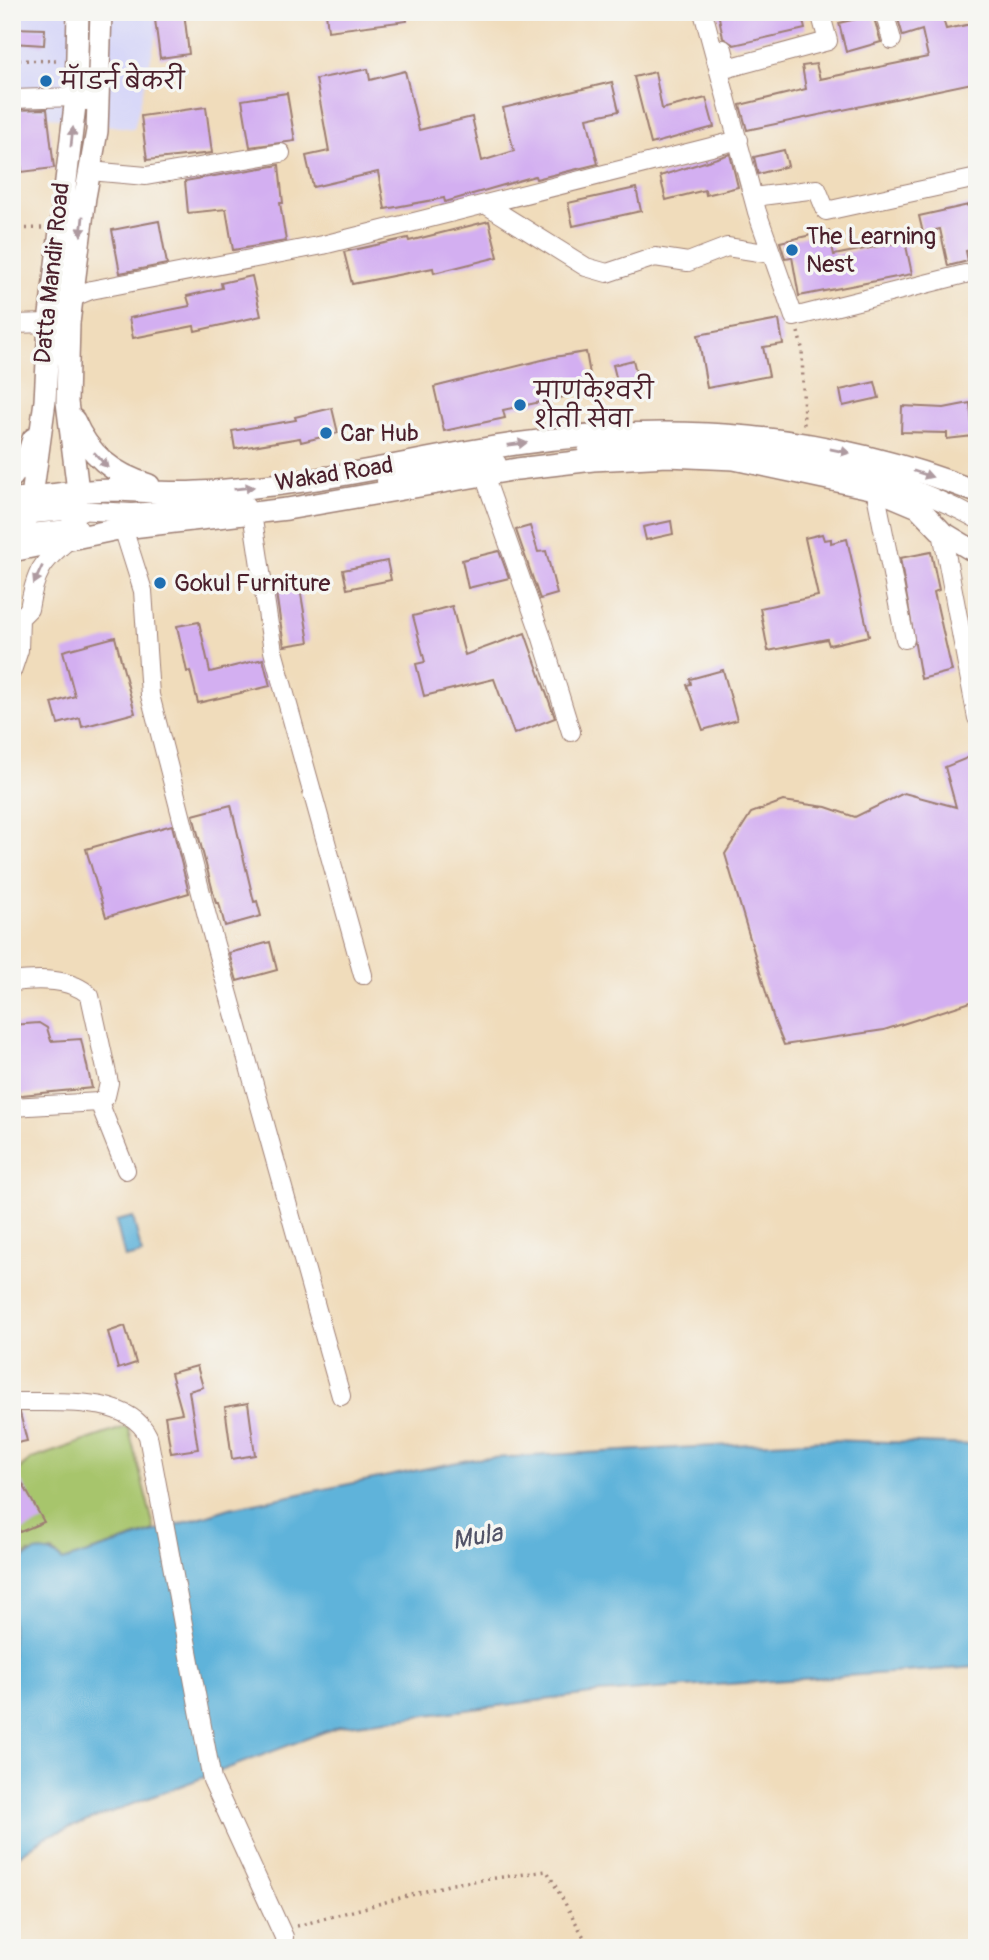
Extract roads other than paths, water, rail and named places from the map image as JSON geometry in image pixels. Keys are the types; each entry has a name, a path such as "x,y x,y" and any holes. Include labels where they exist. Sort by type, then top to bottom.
{"main road":[{"name":"Datta Mandir Road","path":"74,518 56,401 49,323 76,97 78,12"},
{"name":"Datta Mandir Road","path":"17,529 56,401 74,297 99,107 101,12"},
{"path":"12,477 28,455 56,401 82,439 108,468 153,486 195,493"},
{"name":"Wakad Road","path":"17,529 195,493 284,484 513,444 592,434 668,430 735,433 869,456 977,492"},
{"name":"Wakad Road","path":"17,529 74,518 127,520 252,513 593,460 668,456 734,459 875,489 918,507 942,532 977,553"}],"street":[{"path":"703,12 724,69"},
{"path":"713,12 753,197 794,317 965,275"},
{"path":"724,69 828,41 820,12"},
{"path":"884,12 892,40"},
{"path":"12,99 76,97 99,107"},
{"path":"74,297 91,290 323,245 739,140"},
{"path":"90,170 146,176 281,153"},
{"path":"753,197 817,190 826,211 977,178"},
{"path":"485,204 586,267 607,273 655,257 688,262 727,247 772,254"},
{"path":"12,324 49,323"},
{"path":"12,671 19,650 16,613 29,610 34,578 74,518 127,520 262,503 472,466 644,444 765,449 898,483 977,519"},
{"path":"484,475 571,732"},
{"path":"875,489 905,639"},
{"path":"252,513 273,650 363,975"},
{"path":"127,520 143,591 150,695 206,916 341,1396"},
{"path":"942,532 977,718"},
{"path":"12,982 40,979 84,990 90,996 109,1083 106,1096 99,1102 12,1107"},
{"path":"99,1102 126,1170"},
{"path":"12,1402 91,1405 132,1415 142,1423 148,1436 212,1780 282,1934"}],"water":[{"path":"133,1217 142,1254 125,1258 116,1221"},
{"name":"Mula","path":"827,1440 977,1445 977,1667 599,1693 340,1726 45,1837 12,1860 12,1569 30,1554 49,1552 63,1561 230,1508 473,1459"}],"place":[{"name":"मॅाडर्न बेकरी","path":"46,81"},
{"name":"The Learning Nest","path":"792,250"},
{"name":"माणकेश्वरी शेती सेवा","path":"520,405"},
{"name":"Car Hub","path":"326,433"},
{"name":"Gokul Furniture","path":"160,583"}]}
